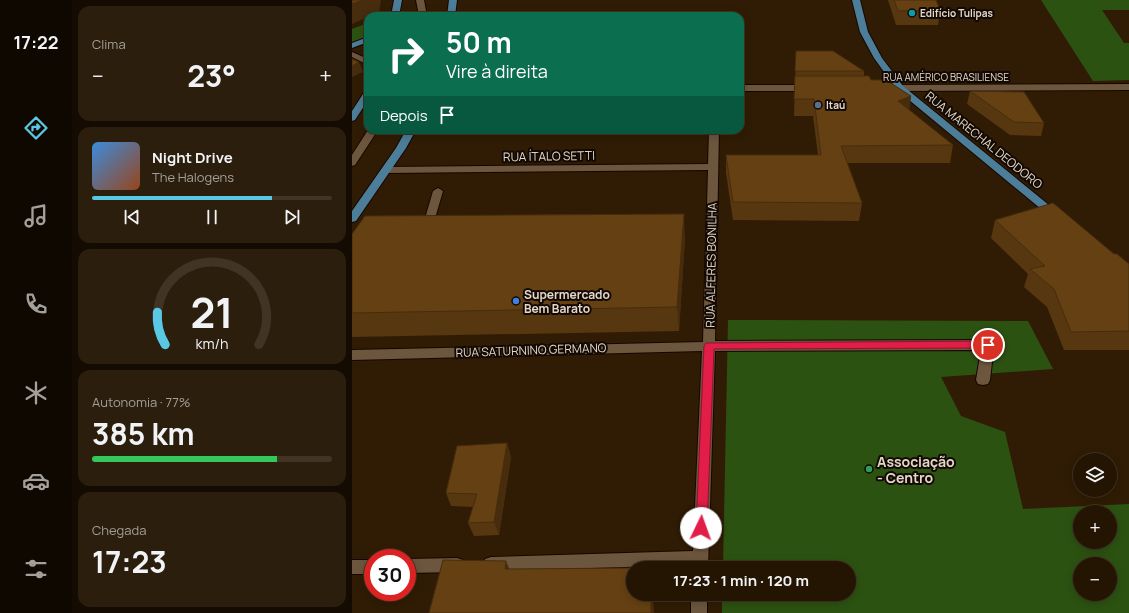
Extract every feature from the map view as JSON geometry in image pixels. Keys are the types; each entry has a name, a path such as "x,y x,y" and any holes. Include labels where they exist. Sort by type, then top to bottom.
{"main road":[{"path":"396,12 398,0"},
{"path":"452,12 453,0"},
{"name":"RUA MARECHAL DEODORO","path":"856,0 864,32 878,58 900,88 1065,223"},
{"path":"352,46 364,41"},
{"path":"352,118 364,99"},
{"path":"352,219 408,134"}],"street":[{"path":"420,0 422,12"},
{"path":"352,54 364,60"},
{"name":"RUA AMÉRICO BRASILIENSE","path":"884,88 1129,87"},
{"path":"744,88 821,88"},
{"path":"352,163 370,134"},
{"name":"RUA ALFERES BONILHA","path":"700,561 709,346 714,134"},
{"name":"RUA ÍTALO SETTI","path":"386,170 712,167"},
{"path":"431,215 438,191"},
{"name":"RUA SATURNINO GERMANO","path":"352,355 709,346 988,345 983,380"},
{"path":"416,566 626,563"},
{"path":"352,568 364,567"},
{"path":"699,601 699,613"}],"green space":[{"path":"1041,0 1129,0 1129,10 1102,10 1124,43 1129,43 1129,80 1093,81"},
{"path":"364,24 364,40 352,45 352,29"},
{"name":"Associação - Centro","path":"728,320 1028,321 1053,369 941,377 961,416 1005,432 1023,509 1073,507 1073,549 1117,549 1117,505 1108,505 1129,504 1129,613 722,613 722,601 856,601 856,561 723,561"}],"building":[{"path":"352,0 363,0 352,4"},
{"path":"894,0 936,0 940,10 898,11"},
{"path":"796,51 833,51 864,71 795,71"},
{"path":"352,59 359,62 352,66"},
{"path":"795,76 869,76 871,80 886,80 911,96 898,101 953,145 841,146 862,203 733,202 726,155 821,155 814,99 794,99"},
{"path":"970,91 1024,92 1044,123 1014,122"},
{"path":"1053,203 1114,254 1117,254 1129,264 1129,331 1071,332 1054,289 1030,269 1045,266 995,220"},
{"name":"Supermercado Bem Barato","path":"684,214 677,307 352,313 352,234 365,216"},
{"path":"507,443 494,522 468,523 477,494 446,493 457,446"},
{"path":"443,560 506,561 505,569 626,568 626,601 651,601 651,613 429,613"}],"place":[{"name":"Edifício Tulipas","path":"912,13"},
{"name":"Itaú","path":"818,105"},
{"name":"Supermercado Bem Barato","path":"516,301"},
{"name":"Associação - Centro","path":"869,469"}],"route":[{"path":"701,528 709,346 988,345"}]}
